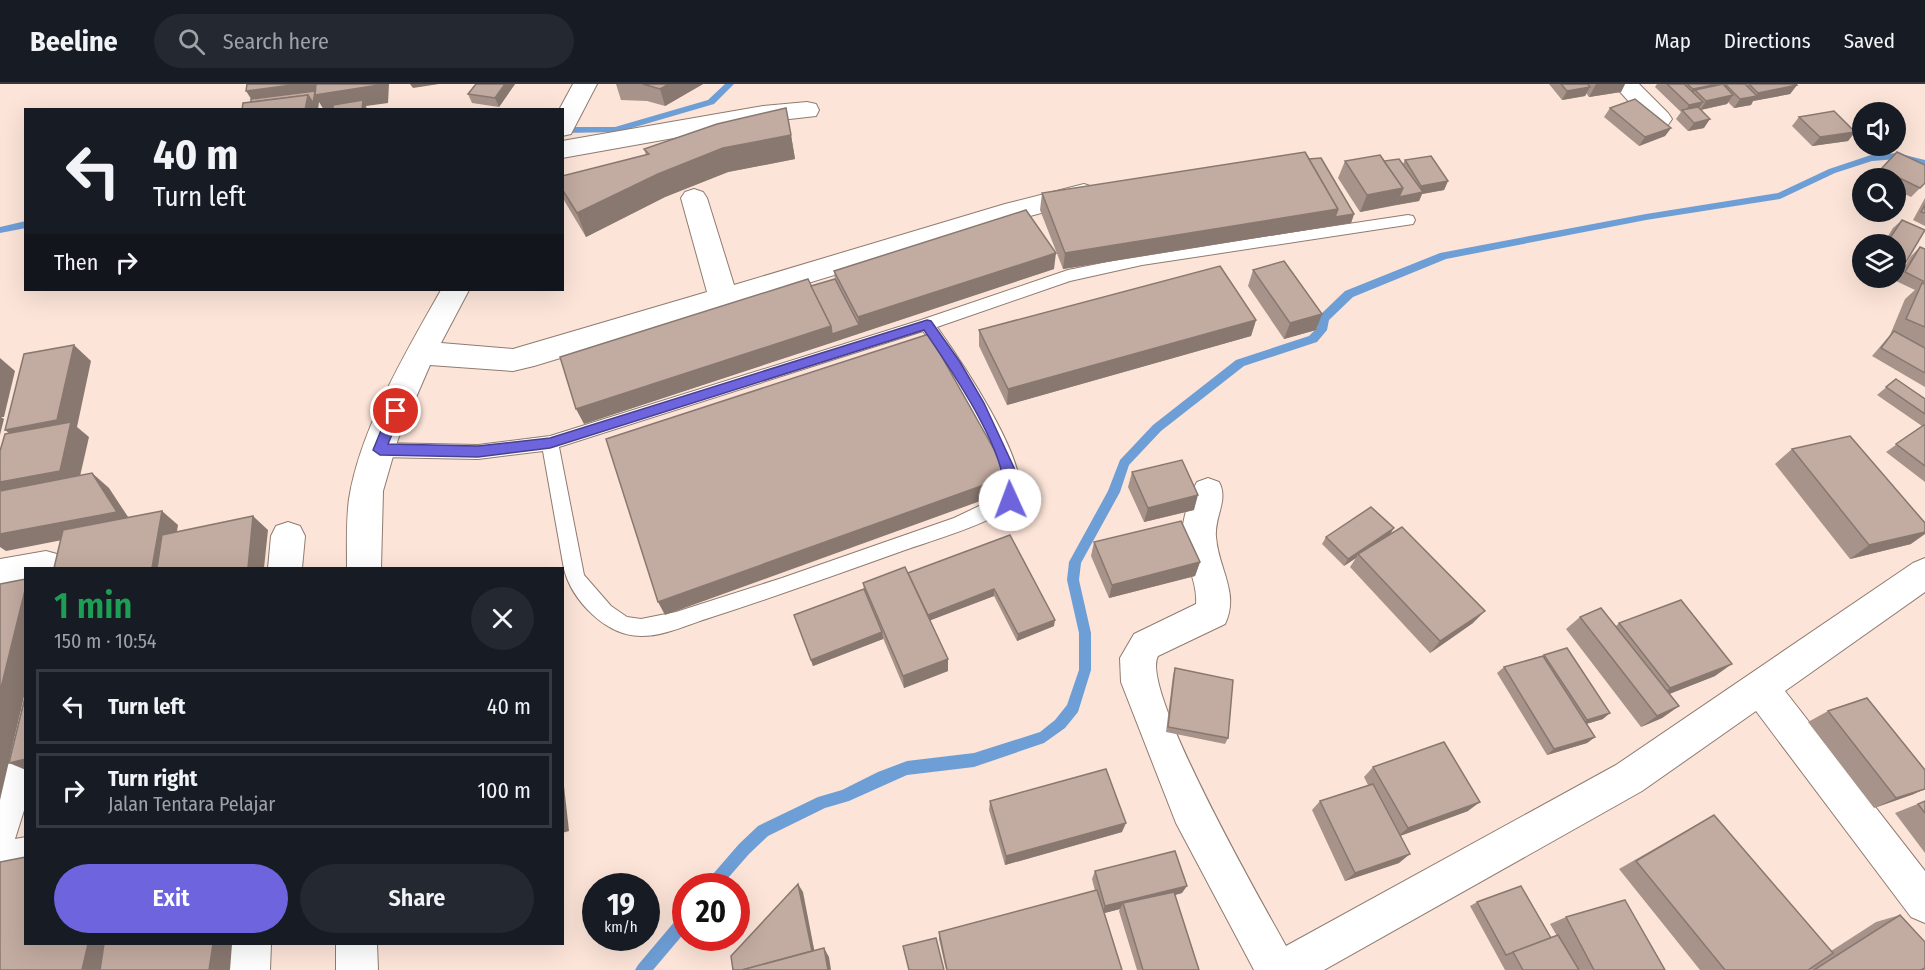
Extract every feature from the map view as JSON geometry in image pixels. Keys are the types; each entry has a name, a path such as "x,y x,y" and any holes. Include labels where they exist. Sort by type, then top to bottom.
{"street":[{"path":"564,126 585,84"},
{"path":"1625,84 1659,119"},
{"path":"564,150 763,114 807,110"},
{"path":"420,353 513,360 555,350 723,297 1015,211 1108,187"},
{"path":"694,198 723,297"},
{"path":"364,567 366,493 380,450 420,353 453,291"},
{"path":"1208,491 1199,536 1214,594 1213,613 1146,645 1138,658 1139,682 1190,810 1275,970"},
{"path":"285,567 288,536"},
{"path":"0,574 24,570"},
{"path":"1283,970 1629,778 1925,573"},
{"path":"1761,688 1925,903"},
{"path":"8,811 24,735"},
{"path":"0,862 24,856"},
{"path":"249,970 251,945"},
{"path":"357,945 357,970"}],"lane":[{"path":"380,450 478,452 550,443 927,324 1068,276 1142,260 1408,220"},
{"path":"550,443 576,579 603,612 617,621 640,628 678,620 960,523 1000,507 1010,500 1013,488 1010,472 980,407 927,324"}],"building":[{"path":"247,84 299,84 246,91"},
{"path":"316,84 379,84 379,85 315,95"},
{"path":"476,84 505,84 495,98 468,94"},
{"path":"643,84 669,84 660,89"},
{"path":"1561,84 1588,84 1590,87 1567,91"},
{"path":"1667,84 1684,84 1703,102 1689,105"},
{"path":"1687,84 1718,84 1693,89"},
{"path":"1723,84 1733,95 1706,101 1695,90"},
{"path":"1725,84 1745,84 1757,96 1740,99"},
{"path":"1749,84 1796,84 1797,85 1758,93"},
{"path":"315,91 313,103 308,95 251,102 251,99"},
{"path":"308,95 305,108 242,108 243,103"},
{"path":"1635,99 1671,128 1645,137 1610,108"},
{"path":"363,100 362,108 333,108 333,105"},
{"path":"1698,107 1710,119 1694,123 1682,110"},
{"path":"786,108 791,135 723,148 658,174 577,213 564,192 564,175 649,154 644,149 717,124"},
{"path":"1834,111 1852,129 1852,132 1820,137 1799,117"},
{"path":"1305,152 1338,209 1065,253 1042,193"},
{"path":"1380,155 1403,188 1367,195 1345,161"},
{"path":"1431,156 1448,181 1421,186 1405,160"},
{"path":"1893,156 1906,156 1925,165 1925,183 1920,188 1906,181 1906,168 1882,168"},
{"path":"1321,158 1354,214 1335,217 1338,209 1309,159"},
{"path":"1399,159 1423,192 1399,197 1403,188 1384,161"},
{"path":"1026,210 1056,253 858,317 834,271"},
{"path":"1901,222 1906,222 1925,230 1906,262 1906,234 1893,234"},
{"path":"1920,247 1925,249 1925,282 1906,272"},
{"path":"1284,261 1322,314 1290,323 1253,270"},
{"path":"1220,266 1256,320 1008,389 979,330"},
{"path":"808,279 831,326 576,409 560,357"},
{"path":"835,279 859,325 832,334 831,326 811,286"},
{"path":"1922,283 1925,284 1925,327 1906,319"},
{"path":"1894,331 1925,348 1925,373 1881,348"},
{"path":"929,334 1009,476 658,602 606,439"},
{"path":"74,345 57,420 5,430 24,354"},
{"path":"1896,379 1925,399 1925,414 1886,387"},
{"path":"71,422 60,471 0,482 0,451 5,434"},
{"path":"1925,426 1925,466 1896,444"},
{"path":"1850,436 1925,523 1925,532 1869,545 1792,449"},
{"path":"1182,460 1198,495 1148,508 1132,472"},
{"path":"92,473 117,512 0,534 0,491"},
{"path":"1371,507 1394,528 1348,559 1326,537"},
{"path":"162,511 152,567 54,567 63,530"},
{"path":"253,516 248,567 157,567 162,535"},
{"path":"1181,521 1200,562 1112,585 1094,542"},
{"path":"1402,527 1485,611 1440,641 1358,554"},
{"path":"1010,535 1055,620 1018,634 994,589 928,615 908,573"},
{"path":"905,567 948,659 903,676 863,583"},
{"path":"24,579 24,594 0,692 0,584"},
{"path":"864,589 882,632 811,660 794,615"},
{"path":"1681,600 1732,664 1670,688 1619,623"},
{"path":"1601,608 1679,706 1657,716 1580,617"},
{"path":"1567,648 1610,713 1587,720 1544,655"},
{"path":"1543,656 1595,737 1554,749 1504,667"},
{"path":"1175,668 1233,680 1228,738 1168,727"},
{"path":"1867,698 1925,770 1925,789 1896,798 1828,711"},
{"path":"24,701 24,759 9,763"},
{"path":"1444,742 1480,802 1408,828 1373,767"},
{"path":"1106,769 1126,823 1006,856 990,801"},
{"path":"1373,784 1410,854 1355,873 1320,801"},
{"path":"1925,801 1925,813 1918,804"},
{"path":"1714,815 1833,953 1808,970 1725,970 1636,861"},
{"path":"1175,851 1187,886 1105,906 1095,871"},
{"path":"24,857 24,945 88,945 82,970 0,970 0,862"},
{"path":"798,884 812,951 742,970 733,970 731,956 736,951 750,951 750,936"},
{"path":"1521,886 1551,938 1506,955 1477,902"},
{"path":"1097,890 1122,970 947,970 939,932"},
{"path":"1174,892 1199,970 1143,970 1123,903"},
{"path":"1625,900 1665,970 1594,970 1566,917"},
{"path":"1900,915 1925,942 1925,968 1921,970 1814,970"},
{"path":"1558,935 1579,970 1523,970 1513,952"},
{"path":"936,938 944,970 909,970 903,946"},
{"path":"104,945 213,945 209,970 100,970"},
{"path":"824,948 828,970 742,970"}],"waterway":[{"path":"564,130 615,130 711,102 730,84"},
{"path":"723,873 763,831 823,802 844,796 907,768 974,760 1044,737 1060,724 1073,708 1085,670 1085,633 1073,580 1075,562 1114,492 1124,463 1157,428 1240,363 1313,339 1322,330 1324,318 1349,294 1444,256 1646,217 1780,196 1832,171 1871,158 1897,156 1925,163"},
{"path":"0,230 24,224"},
{"path":"643,970 672,936"}],"route":[{"path":"396,411 380,450 478,452 550,443 927,324 980,407 1010,472 1013,488 1010,500"}]}
